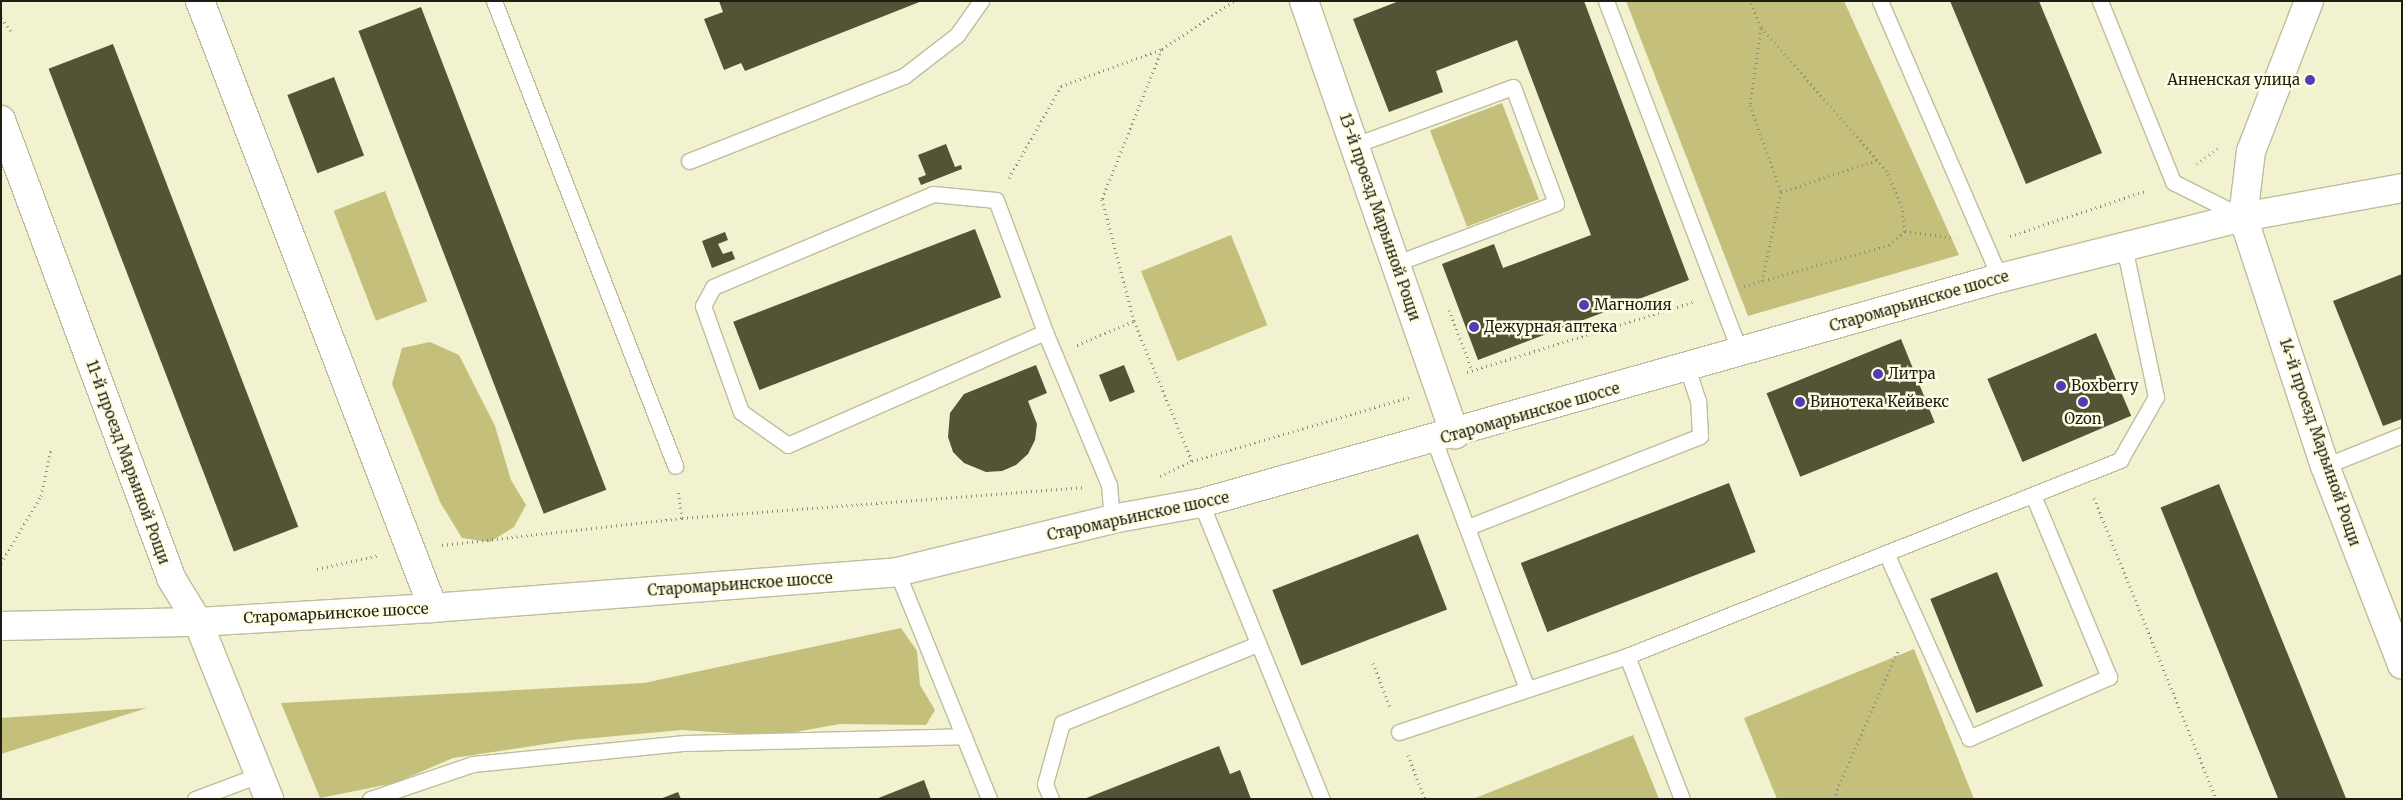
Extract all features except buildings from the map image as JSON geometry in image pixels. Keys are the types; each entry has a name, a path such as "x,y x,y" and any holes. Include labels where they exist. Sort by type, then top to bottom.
{"street":[{"path":"200,1 433,608"},
{"name":"13-й проезд Марьиной Рощи","path":"1304,1 1439,386 1444,437"},
{"path":"2243,217 2251,151 2309,1"},
{"name":"11-й проезд Марьиной Рощи","path":"1,120 171,578 198,622 264,787"},
{"name":"Старомарьинское шоссе","path":"1,626 198,622 433,608 898,572 1112,519 1201,503 1444,437 2000,278 2124,246 2243,217 2402,188"},
{"name":"14-й проезд Марьиной Рощи","path":"2243,217 2325,466 2402,665"}],"lane":[{"path":"494,1 675,466"},
{"path":"689,161 904,76 957,35 981,1"},
{"path":"1606,1 1740,351"},
{"path":"1880,1 1988,243 2000,278"},
{"path":"2100,1 2173,182 2243,217"},
{"path":"1355,145 1513,87 1556,203 1397,263"},
{"path":"1045,332 788,445 741,412 703,306 713,287 933,194 996,200 1045,332 1109,485 1112,519"},
{"path":"1399,732 1627,656 2120,460 2156,397 2124,246"},
{"path":"1468,527 1700,436 1698,401 1687,368"},
{"path":"2325,466 2402,435"},
{"path":"1444,437 1468,527 1527,689"},
{"path":"1886,553 1969,738 2109,676 2033,495"},
{"path":"1201,503 1322,799"},
{"path":"898,572 989,799"},
{"path":"1051,799 1045,784 1062,723 1258,644"},
{"path":"1627,656 1682,799"},
{"path":"370,799 473,764 685,743 964,736"},
{"path":"194,799 264,787"}],"path":[{"path":"996,200 1061,86 1162,49 1234,1"},
{"path":"1750,1 1762,27 1887,171 1902,206 1905,231"},
{"path":"1,18 11,32"},
{"path":"1762,27 1750,104 1781,192 1762,281"},
{"path":"1162,49 1102,199 1134,321 1192,461"},
{"path":"1781,192 1877,160"},
{"path":"317,570 410,548 682,518 1109,485 1155,478 1192,461 1439,386 1472,370 1717,294 1889,245 1905,231 1988,243 2173,182"},
{"path":"1055,354 1134,321"},
{"path":"1,563 41,496 51,449"},
{"path":"675,466 682,518"},
{"path":"2085,474 2216,799"},
{"path":"1832,799 1914,615"}],"shaded area":[{"path":"1626,1 1844,1 1959,255 1748,316"},
{"path":"1502,103 1539,199 1467,227 1430,131"},
{"path":"385,191 427,301 376,321 334,211"},
{"path":"1231,235 1267,325 1177,361 1141,271"},
{"path":"430,342 459,355 495,426 511,480 526,505 514,527 490,542 462,538 440,502 392,384 402,348"},
{"path":"901,628 917,651 920,685 935,710 926,725 840,724 773,736 682,730 572,740 453,758 395,783 320,798 281,703 644,683"},
{"path":"1914,649 1974,799 1777,799 1744,718"},
{"path":"147,708 1,754 1,718"},
{"path":"1633,735 1659,799 1473,799"}],"place":[{"name":"Анненская улица","path":"2310,80"},
{"name":"Магнолия","path":"1584,305"},
{"name":"Дежурная аптека","path":"1474,327"},
{"name":"Литра","path":"1878,374"},
{"name":"Boxberry","path":"2061,386"},
{"name":"Винотека Кейвекс","path":"1800,402"},
{"name":"Ozon","path":"2083,402"}]}
